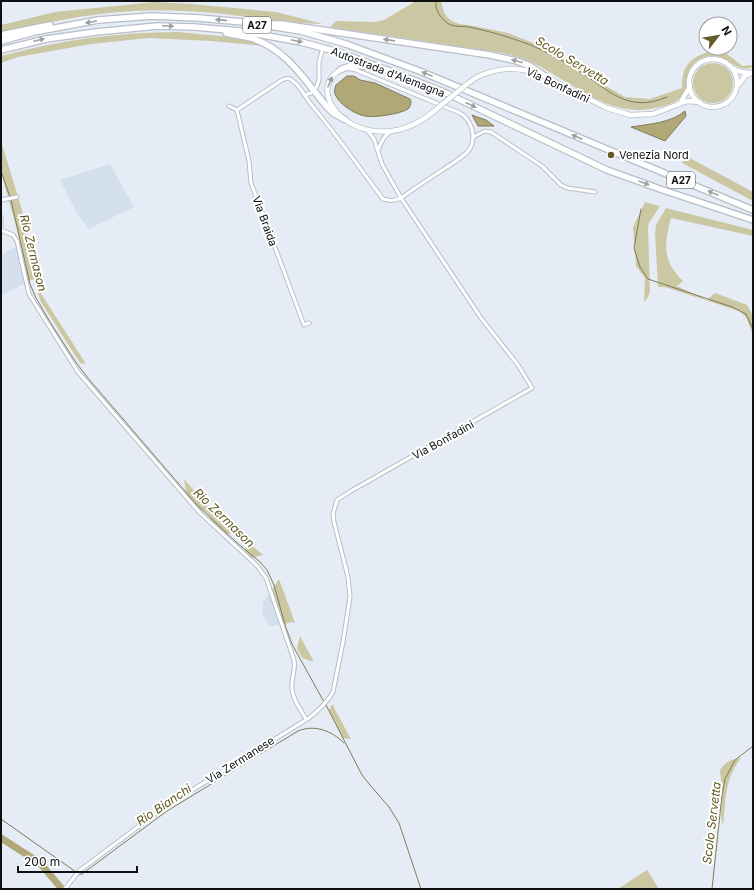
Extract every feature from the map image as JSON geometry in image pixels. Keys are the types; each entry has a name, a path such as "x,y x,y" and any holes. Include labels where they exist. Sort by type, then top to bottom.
{"highway":[{"name":"Autostrada d'Alemagna","path":"1,41 34,32 98,20 152,16 243,22 300,31 357,48 422,72 752,209"},
{"name":"A27","path":"243,22 281,24 490,55 517,61 530,66 551,80"},
{"path":"1,35 42,26 57,24 68,26"},
{"name":"Autostrada d'Alemagna","path":"1,50 46,39 157,26 240,31 314,45 398,74 453,96 607,170 753,220"},
{"name":"A27","path":"206,28 251,38 273,48 285,56 295,66 328,108 344,119"},
{"name":"A27","path":"340,70 345,67 366,66 398,74"}],"main road":[{"path":"700,102 693,96 690,86 690,77 696,66 704,61 713,58 719,59 741,72 751,73"},
{"name":"Via Bonfadini","path":"340,70 332,76 329,81 327,93 332,107 344,119 355,126 367,130 392,131 411,126 433,112 477,77 493,70 517,68 524,69 551,80 607,108 630,115 653,114 681,102"},
{"path":"681,102 700,102 713,107 723,105 733,96 737,86 737,76 732,68"},
{"path":"737,86 751,73"},
{"path":"681,102 690,86"}],"street":[{"path":"316,88 319,80 319,62 322,52"},
{"path":"229,106 237,110 286,78 292,79 296,82 304,95 383,199 389,201 394,201 401,198 462,157 472,145 472,128 463,114 452,108 356,70 349,68 340,70"},
{"path":"304,95 311,93"},
{"name":"Via Braida","path":"237,110 249,161 251,183 304,325 309,323"},
{"name":"Via Bonfadini","path":"323,706 329,699 334,688 350,597 348,577 334,522 333,514 337,500 350,491 532,388 518,366 481,318 389,180 374,139 367,130"},
{"path":"378,150 383,138 392,131"},
{"path":"473,137 485,131 491,132 542,166 561,185 567,188 594,192"},
{"path":"3,200 17,198"},
{"path":"1,218 1,230 13,235 17,240 29,294 78,372 200,513 262,572 269,587 294,660 295,666 292,688 294,697 306,719"},
{"name":"Via Zermanese","path":"66,888 79,871 163,808 306,719 323,706"}],"shaded area":[{"path":"416,1 441,1 444,11 449,19 462,24 508,33 541,46 575,65 604,85 625,97 650,99 682,88 683,75 688,64 698,56 710,56 702,58 691,68 688,74 686,87 679,99 672,103 654,108 638,110 608,104 594,98 536,64 512,55 330,27 336,21 375,22 384,20"},
{"path":"155,2 276,12 323,24 281,22 209,12 161,10 115,12 92,15 46,23 1,34 1,25 55,12"},
{"path":"178,32 262,40 263,46 212,41 148,38 91,44 18,57 1,63 1,56 67,41 111,35"},
{"path":"717,56 729,56 742,66 753,65 753,67 740,68"},
{"path":"717,63 724,66 730,72 733,83 732,91 724,100 717,103 709,103 702,100 694,91 693,79 696,72 705,64"},
{"path":"347,76 354,76 360,80 375,83 410,99 410,106 404,111 380,116 365,116 356,113 343,105 335,93 336,85"},
{"path":"685,111 686,116 665,141 631,127 667,121"},
{"path":"472,115 486,120 494,126 478,126"},
{"path":"1,141 22,210 40,292 86,364 80,363 41,302 33,279 29,281 21,244 1,172"},
{"path":"686,156 753,192 753,201 682,163"},
{"path":"110,164 134,207 89,229 78,215 60,180"},
{"path":"645,202 660,206 648,227 650,291 644,302 645,278 636,266 633,227"},
{"path":"666,208 753,230 753,236 671,218 667,236 666,252 671,266 683,281 677,286 707,300 715,293 747,305 753,316 753,335 746,317 739,311 665,287 658,287 655,233 656,225"},
{"path":"21,244 29,281 1,296 1,255"},
{"path":"184,479 205,503 237,532 227,534 212,522 206,512 191,506 187,499"},
{"path":"247,541 263,555 251,558 245,551"},
{"path":"279,579 295,623 292,622 284,624 272,590"},
{"path":"272,590 284,624 273,626 269,625 262,614 263,602"},
{"path":"300,636 314,662 302,658 297,648"},
{"path":"333,704 351,739 343,738 329,710"},
{"path":"741,758 731,774 727,790 723,826 721,817 722,792 720,770 729,761"},
{"path":"647,870 659,889 618,889"}],"waterway":[{"name":"Scolo Servetta","path":"436,1 436,8 442,18 453,26 469,27 491,32 535,47 579,71 620,98 641,103 653,102 667,97"},
{"name":"Rio Zermason","path":"1,171 10,197"},
{"name":"Rio Zermason","path":"11,200 30,284 36,298 50,322 87,377 196,504 267,570 274,585 292,644 324,702"},
{"name":"Scolo Servetta","path":"641,209 634,248 640,267 648,279 732,307 746,314 753,329"},
{"name":"Rio Zermason","path":"326,705 362,775 389,807 399,823 421,889"},
{"name":"Rio Bianchi","path":"78,874 82,874 167,811 298,731 311,728 323,730 334,735 344,743"},
{"name":"Scolo Servetta","path":"712,889 725,779 735,760 753,746"},
{"name":"Rio Bianchi","path":"1,819 76,872"},
{"path":"1,838 40,863 62,889"}],"place":[{"name":"Venezia Nord","path":"611,155"}]}
